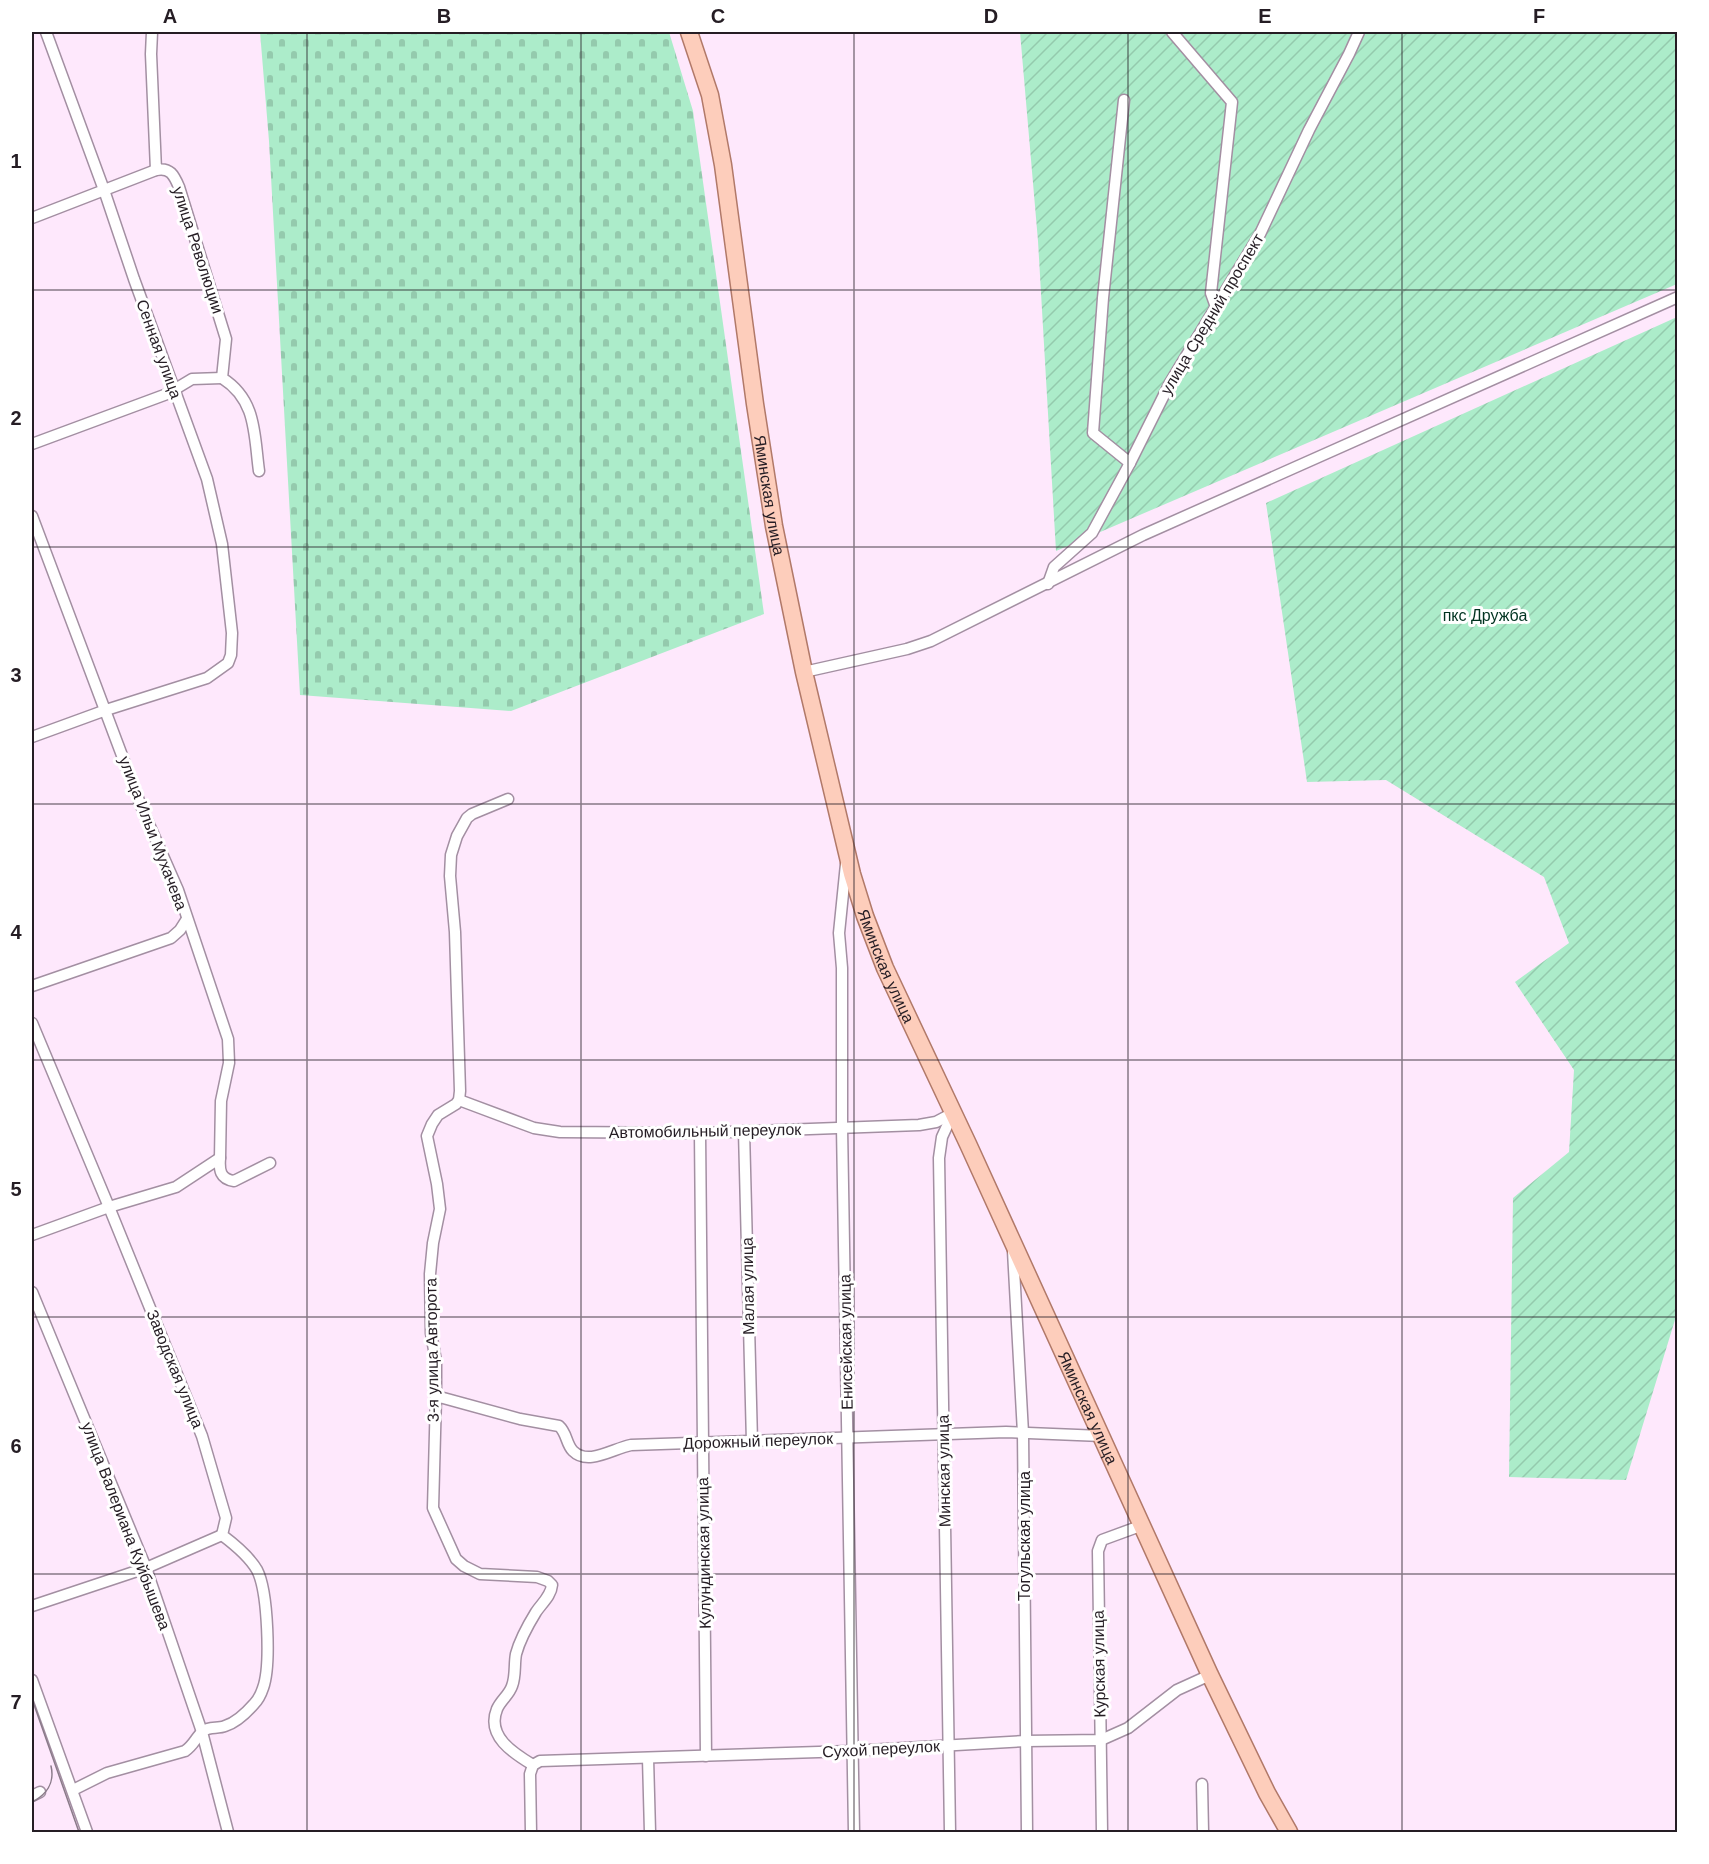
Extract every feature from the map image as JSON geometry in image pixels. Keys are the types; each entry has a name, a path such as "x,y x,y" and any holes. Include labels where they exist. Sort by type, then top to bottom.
{"main road":[{"name":"Яминская улица","path":"689,32 710,95 723,165 772,515 804,672 847,852 865,916 885,968 1210,1675 1289,1833"}],"street":[{"name":"Сенная улица","path":"46,32 207,478 222,544 232,646 230,660 221,670 207,678 106,710"},
{"name":"улица Революции","path":"152,32 156,170 167,169 175,177 190,218 226,339 222,378"},
{"path":"1172,32 1232,102 1211,294 1216,307"},
{"name":"улица Средний проспект","path":"1048,584 1054,567 1092,533 1171,381 1260,234 1359,32"},
{"path":"1124,100 1103,298 1093,433 1130,463"},
{"path":"32,218 156,170"},
{"path":"804,672 907,649 931,641 1143,535 1677,297"},
{"path":"32,444 174,390 192,379 222,378 241,393 249,407 259,471"},
{"name":"улица Ильи Мухачева","path":"32,516 141,806 178,890 229,1046 229,1063 221,1101 220,1158"},
{"path":"32,737 106,710"},
{"path":"459,1100 451,855 467,818 508,799"},
{"name":"Енисейская улица","path":"847,852 840,933 854,1833"},
{"path":"32,986 171,938 187,919"},
{"name":"Заводская улица","path":"32,1023 209,1456 226,1518 222,1535"},
{"name":"Автомобильный переулок","path":"459,1100 543,1131 624,1134 927,1124 953,1113"},
{"name":"3-я улица Авторота","path":"459,1100 438,1115 427,1136 440,1199 430,1274 431,1333 436,1361 433,1508 456,1559 464,1566 480,1574 537,1577 549,1581 552,1585 551,1592 522,1638 516,1654 513,1685 499,1704 495,1716 496,1729 501,1742 532,1765"},
{"name":"Минская улица","path":"950,1833 939,1158 942,1137 953,1113"},
{"name":"Малая улица","path":"744,1131 752,1442"},
{"name":"Кулундинская улица","path":"700,1133 706,1756"},
{"path":"220,1158 221,1175 234,1181 270,1163"},
{"path":"32,1235 109,1207 176,1187 220,1158"},
{"name":"Тогульская улица","path":"1012,1240 1023,1433 1027,1833"},
{"name":"улица Валериана Куйбышева","path":"32,1292 146,1568 202,1732 228,1833"},
{"name":"Дорожный переулок","path":"436,1396 520,1419 559,1426 564,1431 566,1442 572,1450 584,1458 591,1458 631,1445 943,1434 1023,1433 1102,1436"},
{"name":"Курская улица","path":"1102,1833 1098,1551 1102,1540 1143,1525"},
{"path":"32,1606 146,1568 222,1535 232,1541 254,1566 264,1595 268,1662 266,1677 260,1695 247,1711 228,1725 202,1732 194,1744 185,1751 107,1773 73,1790"},
{"name":"Сухой переулок","path":"532,1765 540,1761 851,1751 1026,1741 1101,1740 1128,1728 1177,1690 1210,1675"},
{"path":"32,1680 87,1833"},
{"path":"648,1758 650,1833"},
{"path":"531,1833 530,1774 532,1765"},
{"path":"1202,1784 1203,1833"}],"green space":[{"path":"260,32 669,32 693,111 764,614 511,711 300,695 269,141"},
{"path":"1020,32 1677,32 1677,284 1056,551 1038,241"},
{"name":"пкс Дружба","path":"1677,317 1678,1310 1626,1480 1509,1477 1513,1198 1569,1152 1574,1070 1515,982 1569,943 1544,877 1386,780 1307,782 1266,503"}],"tram line":[{"path":"32,1699 79,1832"},
{"path":"32,1802 48,1788 52,1778 51,1766"}]}
